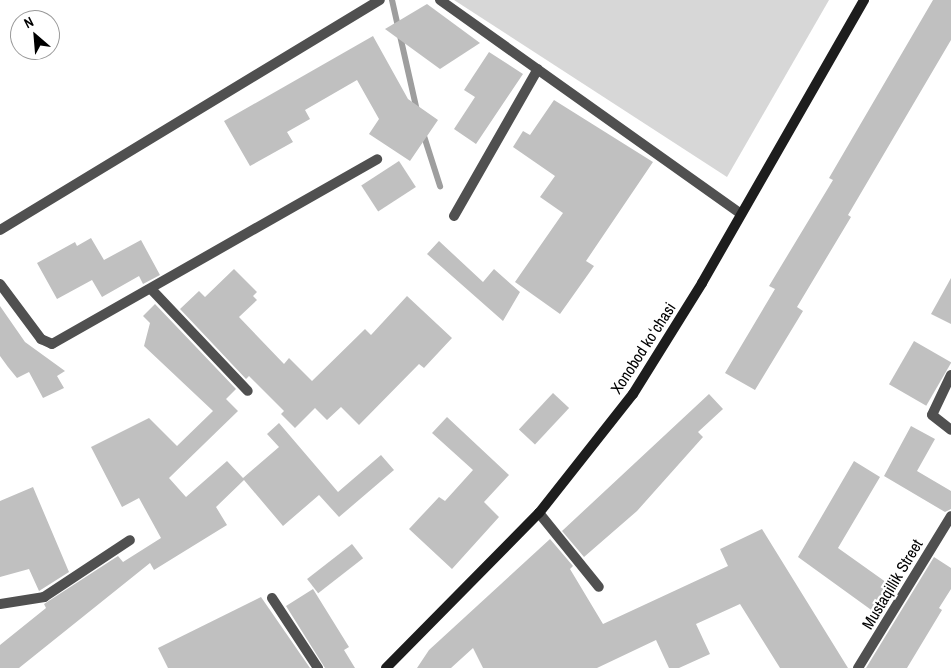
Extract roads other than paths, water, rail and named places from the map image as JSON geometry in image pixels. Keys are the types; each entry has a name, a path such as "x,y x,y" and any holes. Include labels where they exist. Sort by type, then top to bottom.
{"main road":[{"name":"Xonobod koʻchasi","path":"386,668 539,513 638,386 741,214 864,0"}],"street":[{"path":"0,230 380,0"},
{"path":"440,0 741,214"},
{"path":"454,216 538,70"},
{"path":"0,284 41,339 52,344 152,290 377,159"},
{"path":"152,290 248,391"},
{"path":"951,375 932,415 951,430"},
{"path":"539,513 599,587"},
{"name":"Mustaqillik Street","path":"858,668 951,516"},
{"path":"0,604 44,597 130,540"},
{"path":"272,598 318,668"}],"waterway":[{"path":"392,0 417,111"},
{"path":"423,133 440,186"}]}
